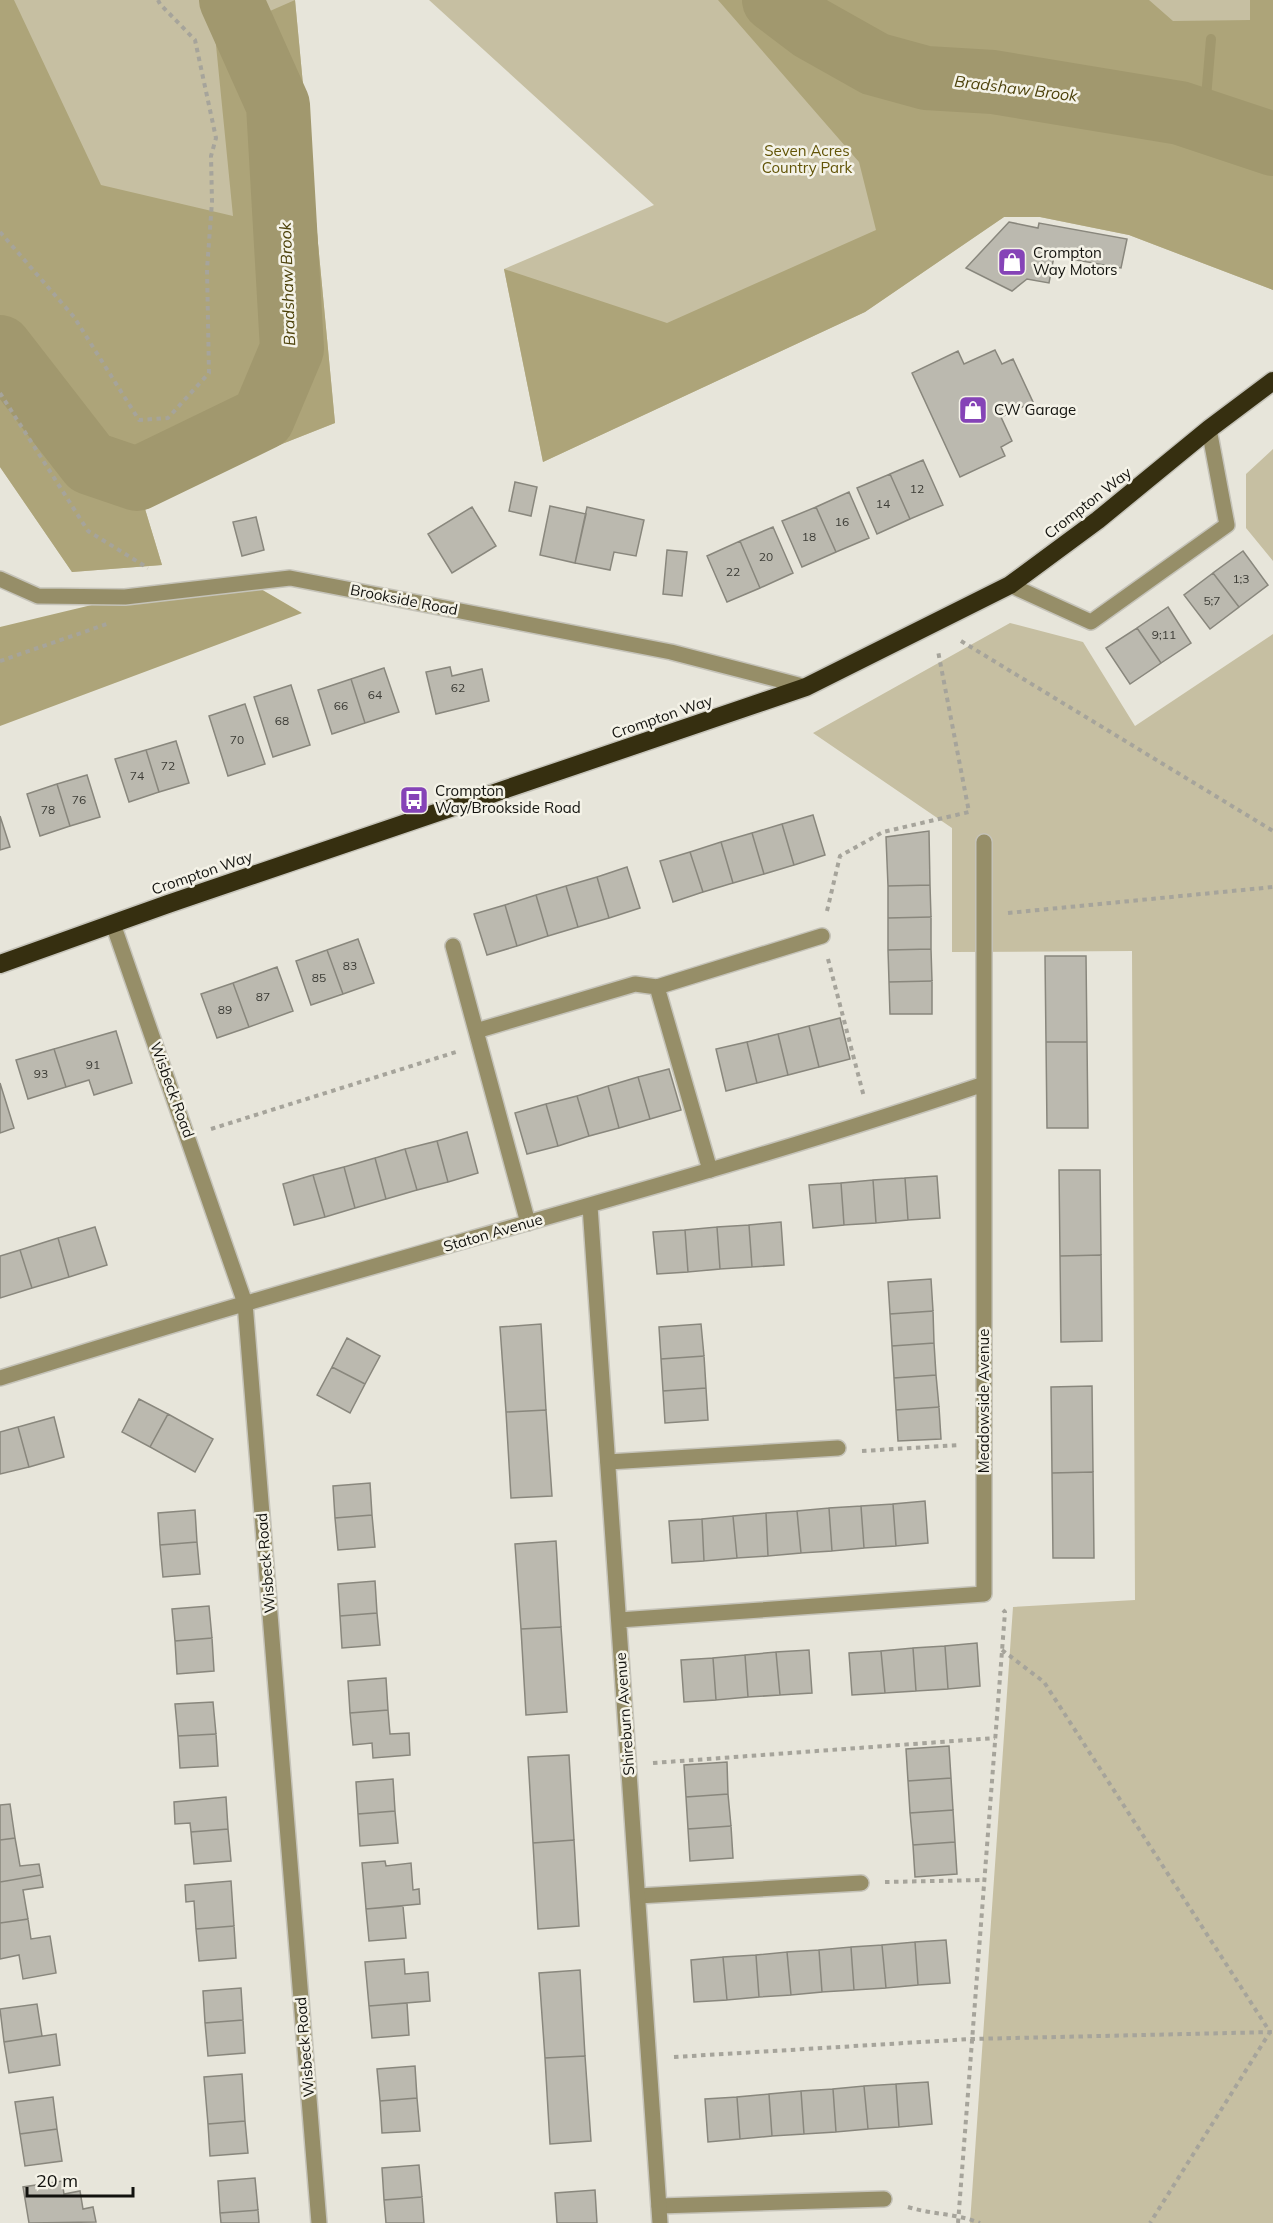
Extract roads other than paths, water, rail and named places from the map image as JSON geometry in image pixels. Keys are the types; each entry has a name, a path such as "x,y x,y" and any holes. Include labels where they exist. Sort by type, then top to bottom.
{"highway":[{"name":"Crompton Way","path":"0,964 806,687 1010,585 1098,520 1209,429 1273,381"}],"street":[{"path":"1010,585 1091,622 1227,525 1209,429"},
{"name":"Brookside Road","path":"0,579 38,596 125,597 290,578 671,652 806,687"},
{"name":"Meadowside Avenue","path":"619,1620 984,1594 984,842"},
{"name":"Wisbeck Road","path":"113,924 245,1303 319,2223"},
{"path":"478,1038 635,984 657,987 822,936"},
{"path":"453,946 528,1223"},
{"path":"657,987 710,1170"},
{"name":"Staton Avenue","path":"0,1378 245,1303 590,1206 871,1122 984,1084"},
{"name":"Shireburn Avenue","path":"590,1206 660,2223"},
{"path":"608,1462 838,1448"},
{"path":"638,1896 861,1883"},
{"path":"659,2206 884,2199"}],"waterway":[{"name":"Bradshaw Brook","path":"0,347 90,463 137,479 263,418 292,349 278,105 231,0"},
{"name":"Bradshaw Brook","path":"774,0 811,28 875,64 926,78 993,82 1180,113 1273,144"},
{"path":"1204,121 1211,39"}],"place":[{"name":"Crompton Way Motors","path":"1012,262"},
{"name":"CW Garage","path":"973,410"},
{"name":"Crompton Way/Brookside Road","path":"414,800"}],"park label":[{"name":"Seven Acres Country Park","path":"807,160"}]}
